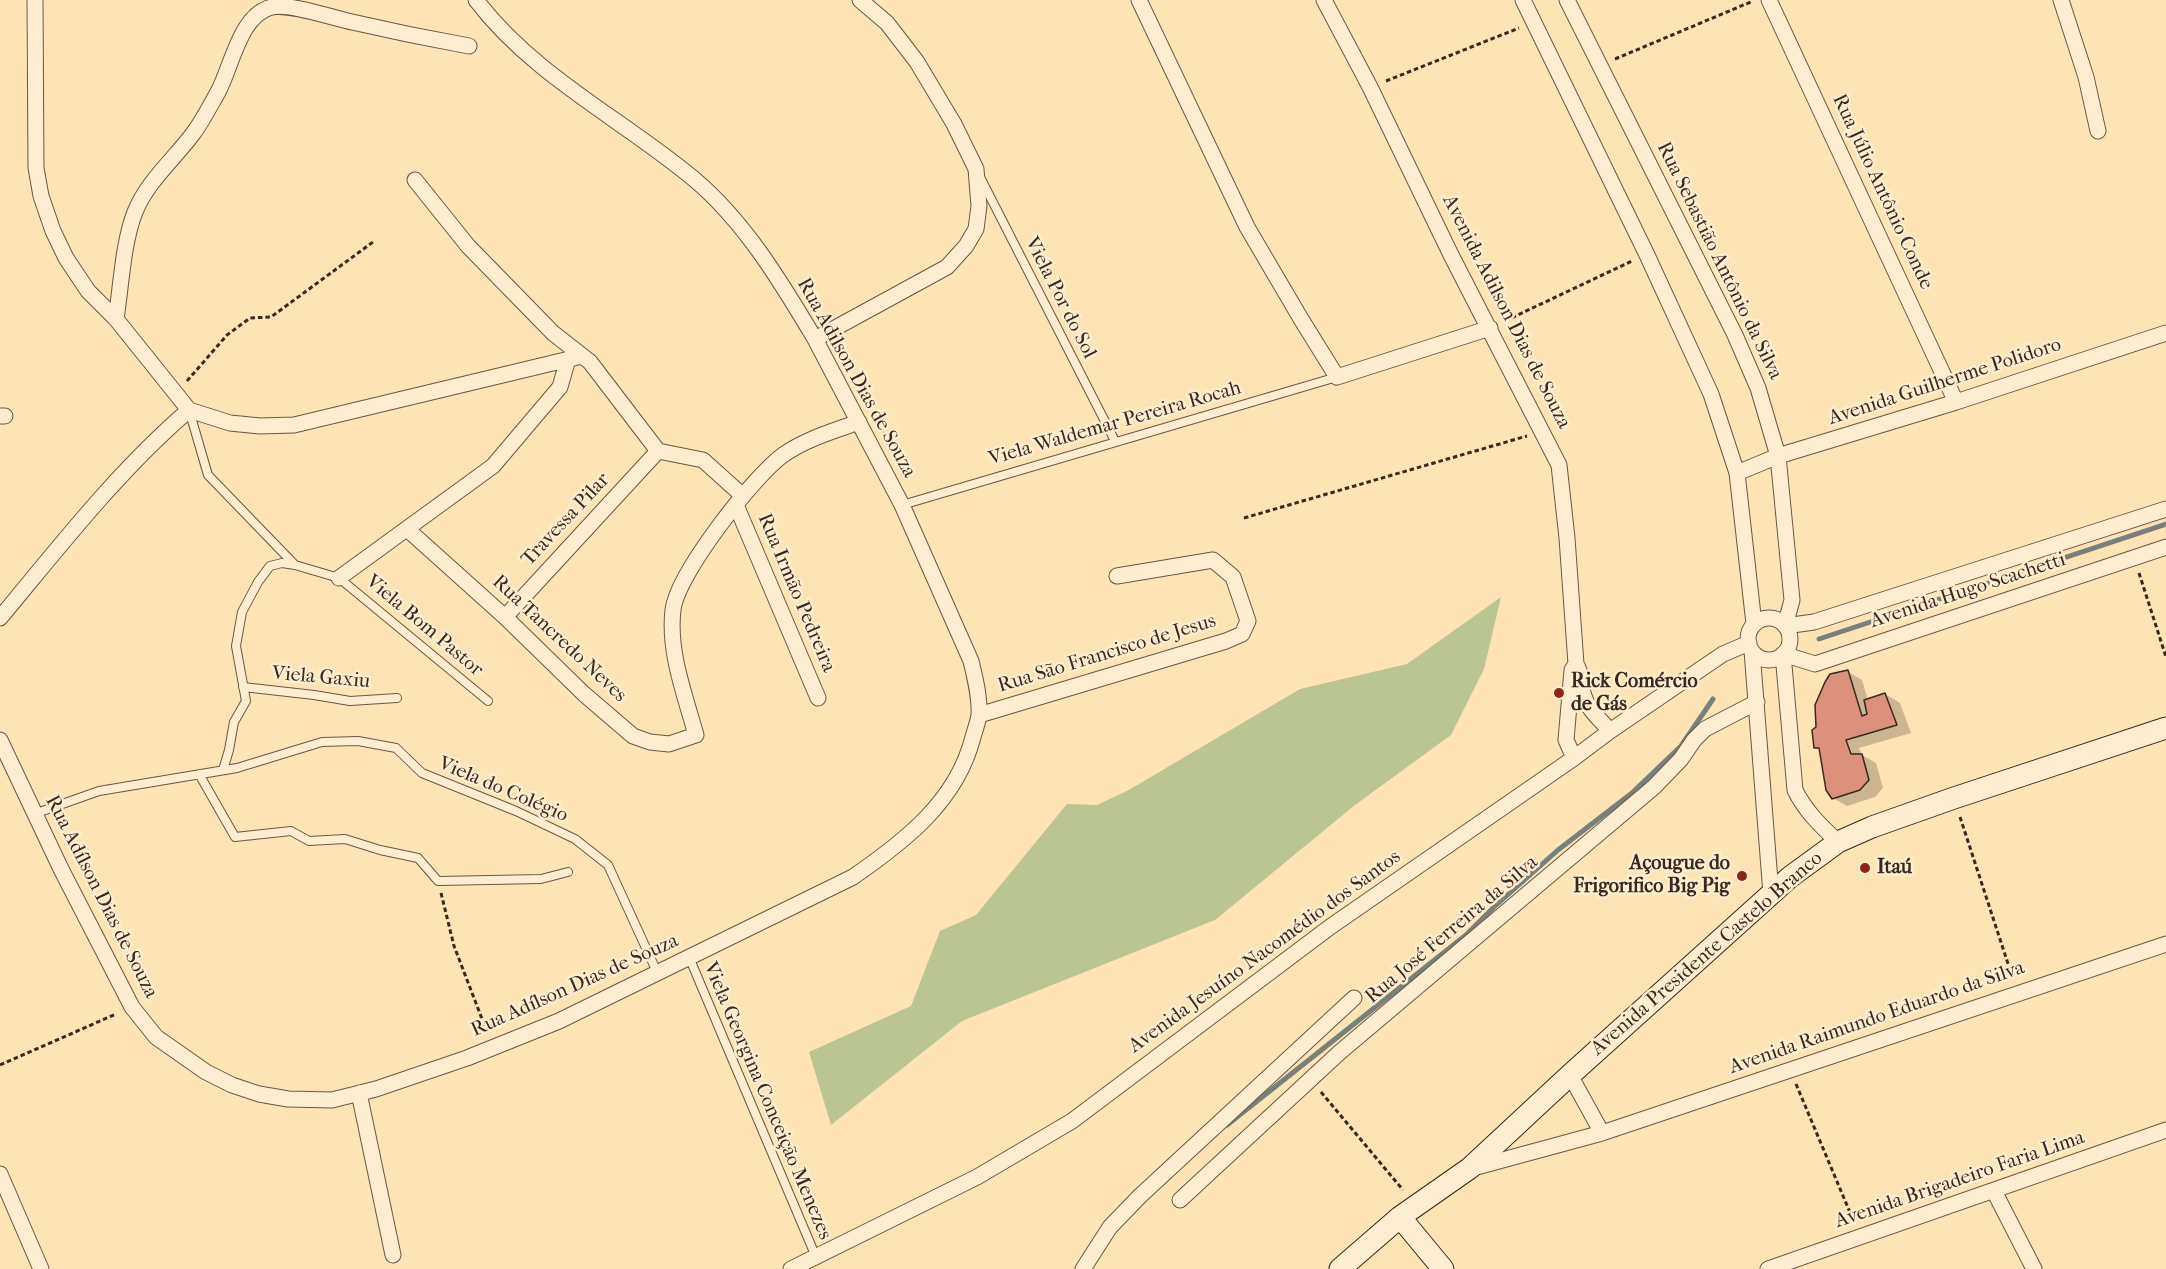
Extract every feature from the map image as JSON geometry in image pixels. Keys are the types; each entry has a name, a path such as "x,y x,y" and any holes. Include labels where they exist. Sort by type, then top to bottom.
{"street":[{"path":"35,0 36,168 41,196 53,231 66,258 88,291 116,320 189,410 230,423 260,426 294,425 575,358 590,362 658,451 703,460 739,501 762,472 784,454 808,441 859,422"},
{"name":"Rua Adilson Dias de Souza","path":"476,0 512,42 694,180 729,214 758,249 815,339 902,505 971,661 977,686 979,716"},
{"path":"815,339 947,267 966,246 976,229 979,206 976,170 954,124 917,62 887,23 860,0"},
{"path":"1139,0 1247,227 1300,319 1337,376 1490,328"},
{"name":"Avenida Adilson Dias de Souza","path":"1324,0 1370,87 1451,255 1559,465 1576,664 1581,671 1584,696 1588,704 1610,731"},
{"path":"1523,0 1647,255 1711,394 1737,473 1754,624"},
{"name":"Rua Sebastião Antônio da Silva","path":"1567,0 1735,335 1758,388 1778,456 1792,600 1785,626"},
{"name":"Rua Júlio Antônio Conde","path":"1769,0 1956,402"},
{"path":"2061,0 2086,77 2098,131"},
{"path":"116,320 124,263 135,213 144,195 193,134 219,90 240,38 253,18 263,9 276,6 299,9 354,23 469,46"},
{"path":"415,180 468,246 575,358"},
{"name":"Avenida Guilherme Polidoro","path":"1737,473 1778,456 1956,402 2166,333"},
{"path":"339,578 493,466 560,387 575,358"},
{"path":"0,618 127,469 153,441 189,410"},
{"name":"Travessa Pilar","path":"505,617 658,451"},
{"name":"Rua Tancredo Neves","path":"407,529 505,617 584,694 633,736 650,742 669,744 696,735 674,654 671,627 676,593 697,557 739,501"},
{"name":"Rua Irmão Pedreira","path":"739,501 818,698"},
{"name":"Avenida Hugo Scachetti","path":"1785,626 1814,622 2166,509"},
{"name":"Avenida Hugo Scachetti","path":"1783,654 1815,664 2166,547"},
{"name":"Rua São Francisco de Jesus","path":"979,716 1226,641 1242,634 1248,621 1233,577 1213,560 1117,576"},
{"path":"1750,647 1763,659 1777,658 1783,654 1790,642 1790,635 1777,619 1770,618 1763,618 1754,624 1749,632 1750,647 1757,702 1771,894"},
{"name":"Avenida Jesuíno Nacomédio dos Santos","path":"791,1269 819,1263 977,1178 1072,1121 1330,927 1610,731 1723,654 1750,647"},
{"path":"1783,654 1795,790 1799,800 1838,842"},
{"name":"Avenida Adilson Dias de Souza","path":"1574,758 1566,740 1572,670 1576,664"},
{"name":"Rua José Ferreira da Silva","path":"1180,1200 1311,1079 1654,787 1706,729 1757,702"},
{"name":"Rua Adílson Dias de Souza","path":"0,740 61,869 132,1007 156,1037 184,1058 232,1085 260,1094 288,1099 332,1100 494,1047 559,1021 853,877 896,847 930,816 964,767 979,716"},
{"name":"Avenida Presidente Castelo Branco","path":"1340,1269 1408,1211 1470,1168 1771,894 1807,863 1838,842 1872,827 1954,798 2166,728"},
{"name":"Avenida Raimundo Eduardo da Silva","path":"1470,1168 1602,1133 2166,944"},
{"name":"Rua José Ferreira da Silva","path":"1083,1269 1110,1227 1140,1196 1353,998"},
{"path":"1570,1075 1602,1133"},
{"path":"359,1093 393,1255"},
{"name":"Avenida Brigadeiro Faria Lima","path":"1768,1269 2166,1130"},
{"path":"0,1174 41,1269"},
{"path":"1994,1191 2034,1269"},
{"path":"1408,1211 1443,1269"}],"lane":[{"name":"Viela Por do Sol","path":"976,170 1114,441"},
{"name":"Viela Waldemar Pereira Rocah","path":"902,505 1337,376"},
{"path":"189,410 208,475 295,565"},
{"path":"223,771 230,750 234,722 246,701 236,646 242,612 258,582 270,566 282,563 339,578"},
{"name":"Viela Bom Pastor","path":"339,578 488,701"},
{"name":"Viela Gaxiu","path":"243,687 314,694 350,701 397,698"},
{"name":"Viela do Colégio","path":"34,814 99,791 237,768 322,742 358,741 396,748 422,773 516,811 575,839 608,865 657,972"},
{"path":"199,774 235,837 291,831 309,841 345,839 380,850 418,858 438,881 541,879 568,872"},
{"name":"Viela Georgina Conceição Menezes","path":"689,957 819,1263"}],"path":[{"path":"1599,65 1755,0"},
{"path":"1370,87 1533,22"},
{"path":"176,394 227,335 250,318 271,317 373,242"},
{"path":"1490,328 1647,255"},
{"path":"1244,518 1543,432"},
{"path":"2134,558 2166,657"},
{"path":"1954,798 2018,993"},
{"path":"438,881 454,946 494,1047"},
{"path":"0,1065 132,1007"},
{"path":"1790,1070 1860,1237"},
{"path":"1311,1079 1408,1211"}],"green space":[{"path":"1501,597 1484,669 1451,735 1355,805 1215,920 962,1021 831,1125 809,1052 911,1006 940,931 976,915 1067,804 1097,805 1127,791 1300,689 1407,664"}],"building":[{"path":"1848,670 1862,716 1867,714 1864,700 1885,693 1897,725 1846,740 1851,754 1862,754 1869,780 1860,790 1832,799 1826,790 1819,748 1814,748 1812,730 1816,727 1815,705 1830,674"}],"waterway":[{"path":"1819,639 2166,524"},
{"path":"1227,1125 1466,935 1558,850 1632,793 1681,746 1713,699"}],"place":[{"name":"Rick Comércio de Gás","path":"1559,693"},
{"name":"Itaú","path":"1865,868"},
{"name":"Açougue do Frigorifico Big Pig","path":"1742,876"}]}
